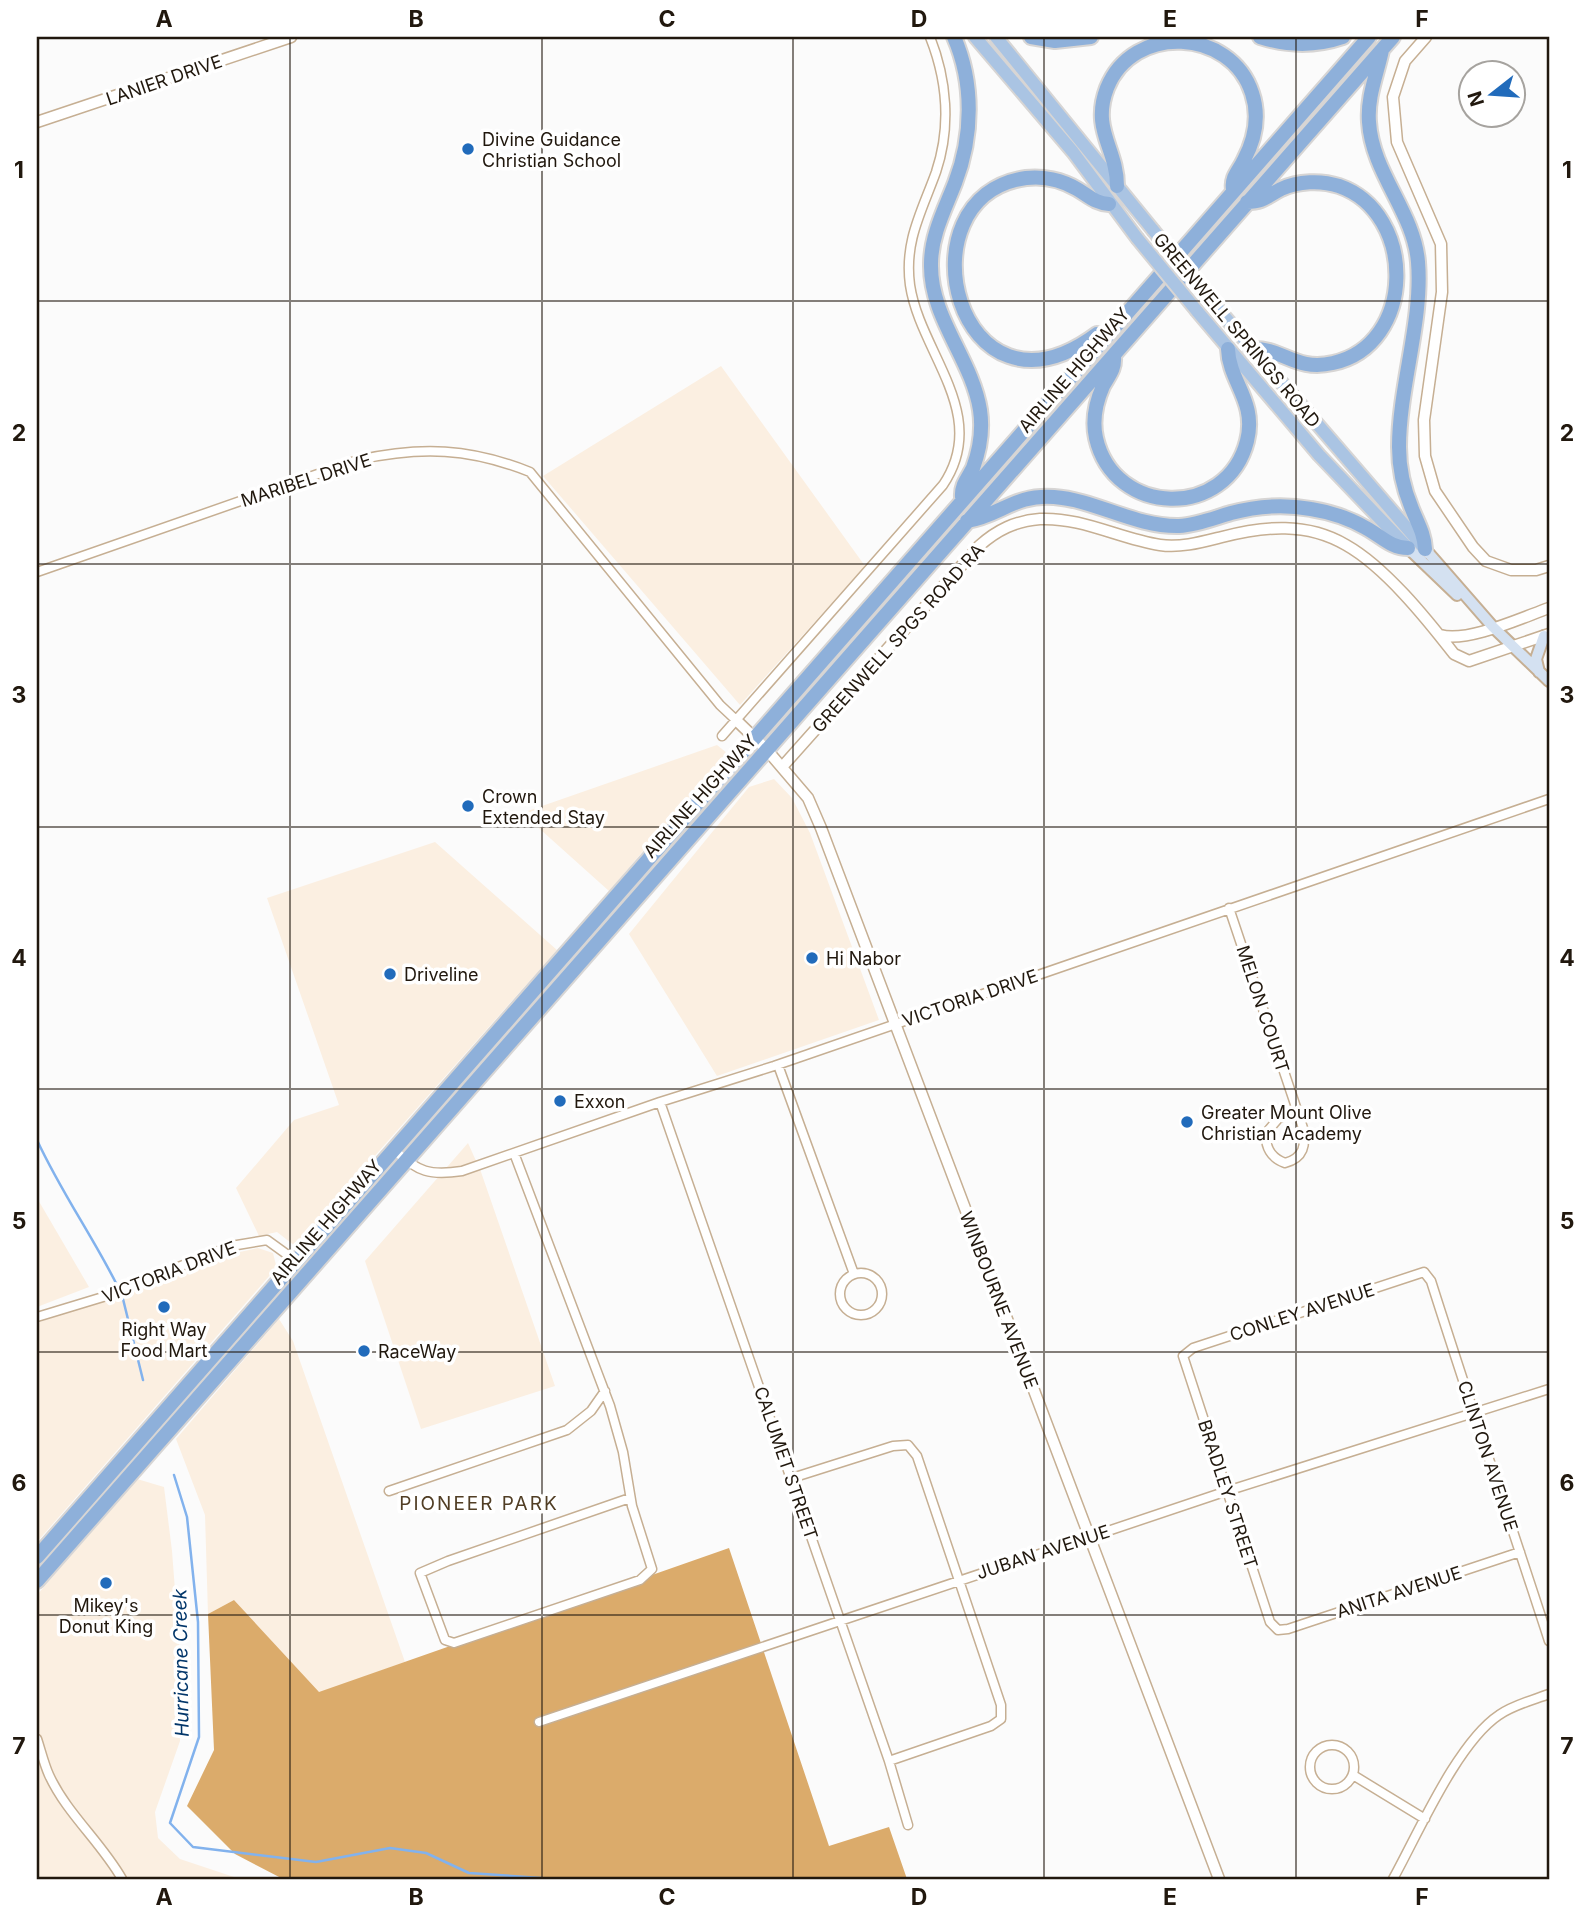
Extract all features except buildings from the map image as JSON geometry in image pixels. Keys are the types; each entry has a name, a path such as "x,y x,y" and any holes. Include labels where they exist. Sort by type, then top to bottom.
{"highway":[{"path":"954,37 967,82 968,128 959,172 936,234 931,264 935,299 973,384 981,415 978,450 962,488 962,500"},
{"path":"1031,37 1055,41 1091,37"},
{"path":"1260,37 1303,45 1343,37"},
{"name":"AIRLINE HIGHWAY","path":"37,1557 1369,37"},
{"name":"AIRLINE HIGHWAY","path":"37,1581 1393,37"},
{"path":"1117,186 1117,170 1105,141 1102,124 1108,85 1121,66 1145,48 1165,42 1186,41 1208,46 1230,60 1244,76 1253,94 1256,128 1250,149 1232,180 1233,192"},
{"path":"1382,50 1370,98 1368,120 1374,152 1409,229 1418,259 1418,295 1399,446 1404,484 1424,534 1425,549"},
{"path":"1107,336 1097,334 1074,350 1054,358 1032,360 1004,353 987,342 969,321 958,296 954,266 957,245 970,214 990,192 1006,184 1033,177 1055,180 1078,190 1096,203 1110,204"},
{"path":"1247,202 1261,202 1283,188 1301,183 1324,183 1345,188 1373,210 1386,230 1391,240 1398,273 1389,316 1371,344 1356,355 1335,363 1313,365 1289,361 1266,348 1251,349"},
{"path":"1114,355 1114,366 1102,388 1096,408 1094,428 1098,447 1109,467 1124,483 1146,495 1169,500 1188,498 1213,488 1232,471 1244,451 1249,432 1248,411 1243,393 1228,363 1228,349"},
{"path":"968,521 982,519 1013,502 1044,497 1072,500 1170,526 1191,524 1252,509 1289,507 1311,509 1342,517 1367,528 1396,548 1408,548"},
{"path":"581,936 593,947"},
{"path":"296,1261 305,1275"},
{"path":"181,1392 193,1403"}],"main road":[{"name":"GREENWELL SPRINGS ROAD","path":"975,37 1073,152 1110,204 1228,349 1319,455 1408,548 1549,681"},
{"name":"GREENWELL SPRINGS ROAD","path":"996,37 1251,349 1493,627"},
{"path":"1539,672 1536,659 1546,635"}],"street":[{"name":"LANIER DRIVE","path":"37,122 292,37"},
{"name":"AIRLINE HIGHWAY","path":"722,736 951,473 959,446 955,398 919,316 910,284 910,239 936,171 946,124 945,84 930,37"},
{"path":"1426,37 1405,61 1393,97 1397,142 1441,244 1442,292 1424,420 1425,456 1435,491 1473,547 1486,561 1511,570 1536,570 1549,566"},
{"name":"MARIBEL DRIVE","path":"37,572 358,460 392,452 427,450 469,453 530,472 720,705 754,737"},
{"name":"GREENWELL SPGS ROAD RA","path":"782,767 979,546 997,531 1018,523 1041,519 1068,521 1161,545 1193,545 1261,527 1316,532 1345,544 1379,569 1454,654 1469,661 1513,647"},
{"path":"1440,635 1452,639 1549,608"},
{"path":"1513,647 1546,635"},
{"name":"WINBOURNE AVENUE","path":"754,737 808,799 821,828 1219,1879"},
{"name":"VICTORIA DRIVE","path":"394,1150 423,1171 441,1174 462,1171 1549,799"},
{"name":"MELON COURT","path":"1229,908 1303,1128 1303,1153 1297,1159 1285,1163 1268,1150 1266,1133 1278,1119 1296,1109"},
{"path":"778,1065 853,1273"},
{"name":"CALUMET STREET","path":"660,1102 792,1478 889,1761 908,1825"},
{"path":"514,1153 605,1391 623,1452 630,1498 652,1569 640,1580 454,1643 445,1640 420,1573 447,1561 630,1498"},
{"name":"VICTORIA DRIVE","path":"37,1317 103,1297 231,1246 267,1240 296,1261"},
{"name":"CONLEY AVENUE","path":"1183,1356 1193,1348 1424,1272"},
{"name":"CLINTON AVENUE","path":"1424,1272 1431,1281 1549,1641"},
{"path":"853,1273 870,1275 881,1287 880,1303 867,1314 851,1313 841,1301 841,1284 853,1273"},
{"name":"BRADLEY STREET","path":"1183,1356 1270,1622 1278,1630"},
{"name":"JUBAN AVENUE","path":"539,1722 959,1579 1549,1390"},
{"path":"390,1491 567,1430 591,1411 605,1391"},
{"path":"792,1478 894,1446 908,1445 917,1456 1001,1705 1001,1719 991,1726 889,1761"},
{"name":"ANITA AVENUE","path":"1278,1630 1288,1629 1520,1552"},
{"path":"1393,1879 1461,1756 1480,1730 1501,1713 1549,1694"},
{"path":"37,1739 49,1775 69,1808 111,1859 122,1879"},
{"path":"1323,1747 1340,1747 1352,1758 1353,1776 1341,1788 1324,1788 1312,1777 1312,1759 1323,1747"},
{"path":"1353,1776 1426,1819"}],"shaded area":[{"path":"721,366 865,566 740,705 543,476"},
{"path":"717,745 727,753 609,891 522,813"},
{"path":"774,779 792,798 810,833 879,1020 717,1076 629,934 749,787"},
{"path":"435,842 557,950 295,1246 277,1232 259,1236 236,1188 294,1120 339,1105 267,898"},
{"path":"468,1143 481,1172 555,1386 421,1429 365,1261"},
{"path":"37,1198 89,1287 37,1307"},
{"path":"258,1248 273,1253 276,1265 271,1274 37,1542 37,1323 226,1255"},
{"path":"279,1319 293,1341 405,1662 319,1693 234,1600 208,1614 205,1515 176,1439"},
{"path":"137,1479 164,1487 180,1655 180,1741 155,1812 158,1838 180,1859 240,1879 37,1879 37,1595"},
{"path":"729,1548 829,1846 889,1827 907,1879 283,1879 235,1854 187,1806 214,1750 208,1614 234,1600 319,1692"}],"waterway":[{"name":"Hurricane Creek","path":"37,1140 116,1283"},
{"name":"Hurricane Creek","path":"122,1295 143,1380"},
{"name":"Hurricane Creek","path":"174,1475 187,1517 198,1622 199,1737 170,1823 193,1847 316,1862 390,1848 426,1853 469,1873 556,1879"}],"place":[{"name":"Divine Guidance Christian School","path":"468,149"},
{"name":"Crown Extended Stay","path":"468,806"},
{"name":"Hi Nabor","path":"812,958"},
{"name":"Driveline","path":"390,974"},
{"name":"Exxon","path":"560,1101"},
{"name":"Greater Mount Olive Christian Academy","path":"1187,1122"},
{"name":"Right Way Food Mart","path":"164,1307"},
{"name":"RaceWay","path":"364,1351"},
{"name":"Mikey's Donut King","path":"106,1583"}],"district":[{"name":"PIONEER PARK","path":"479,1503"}]}
